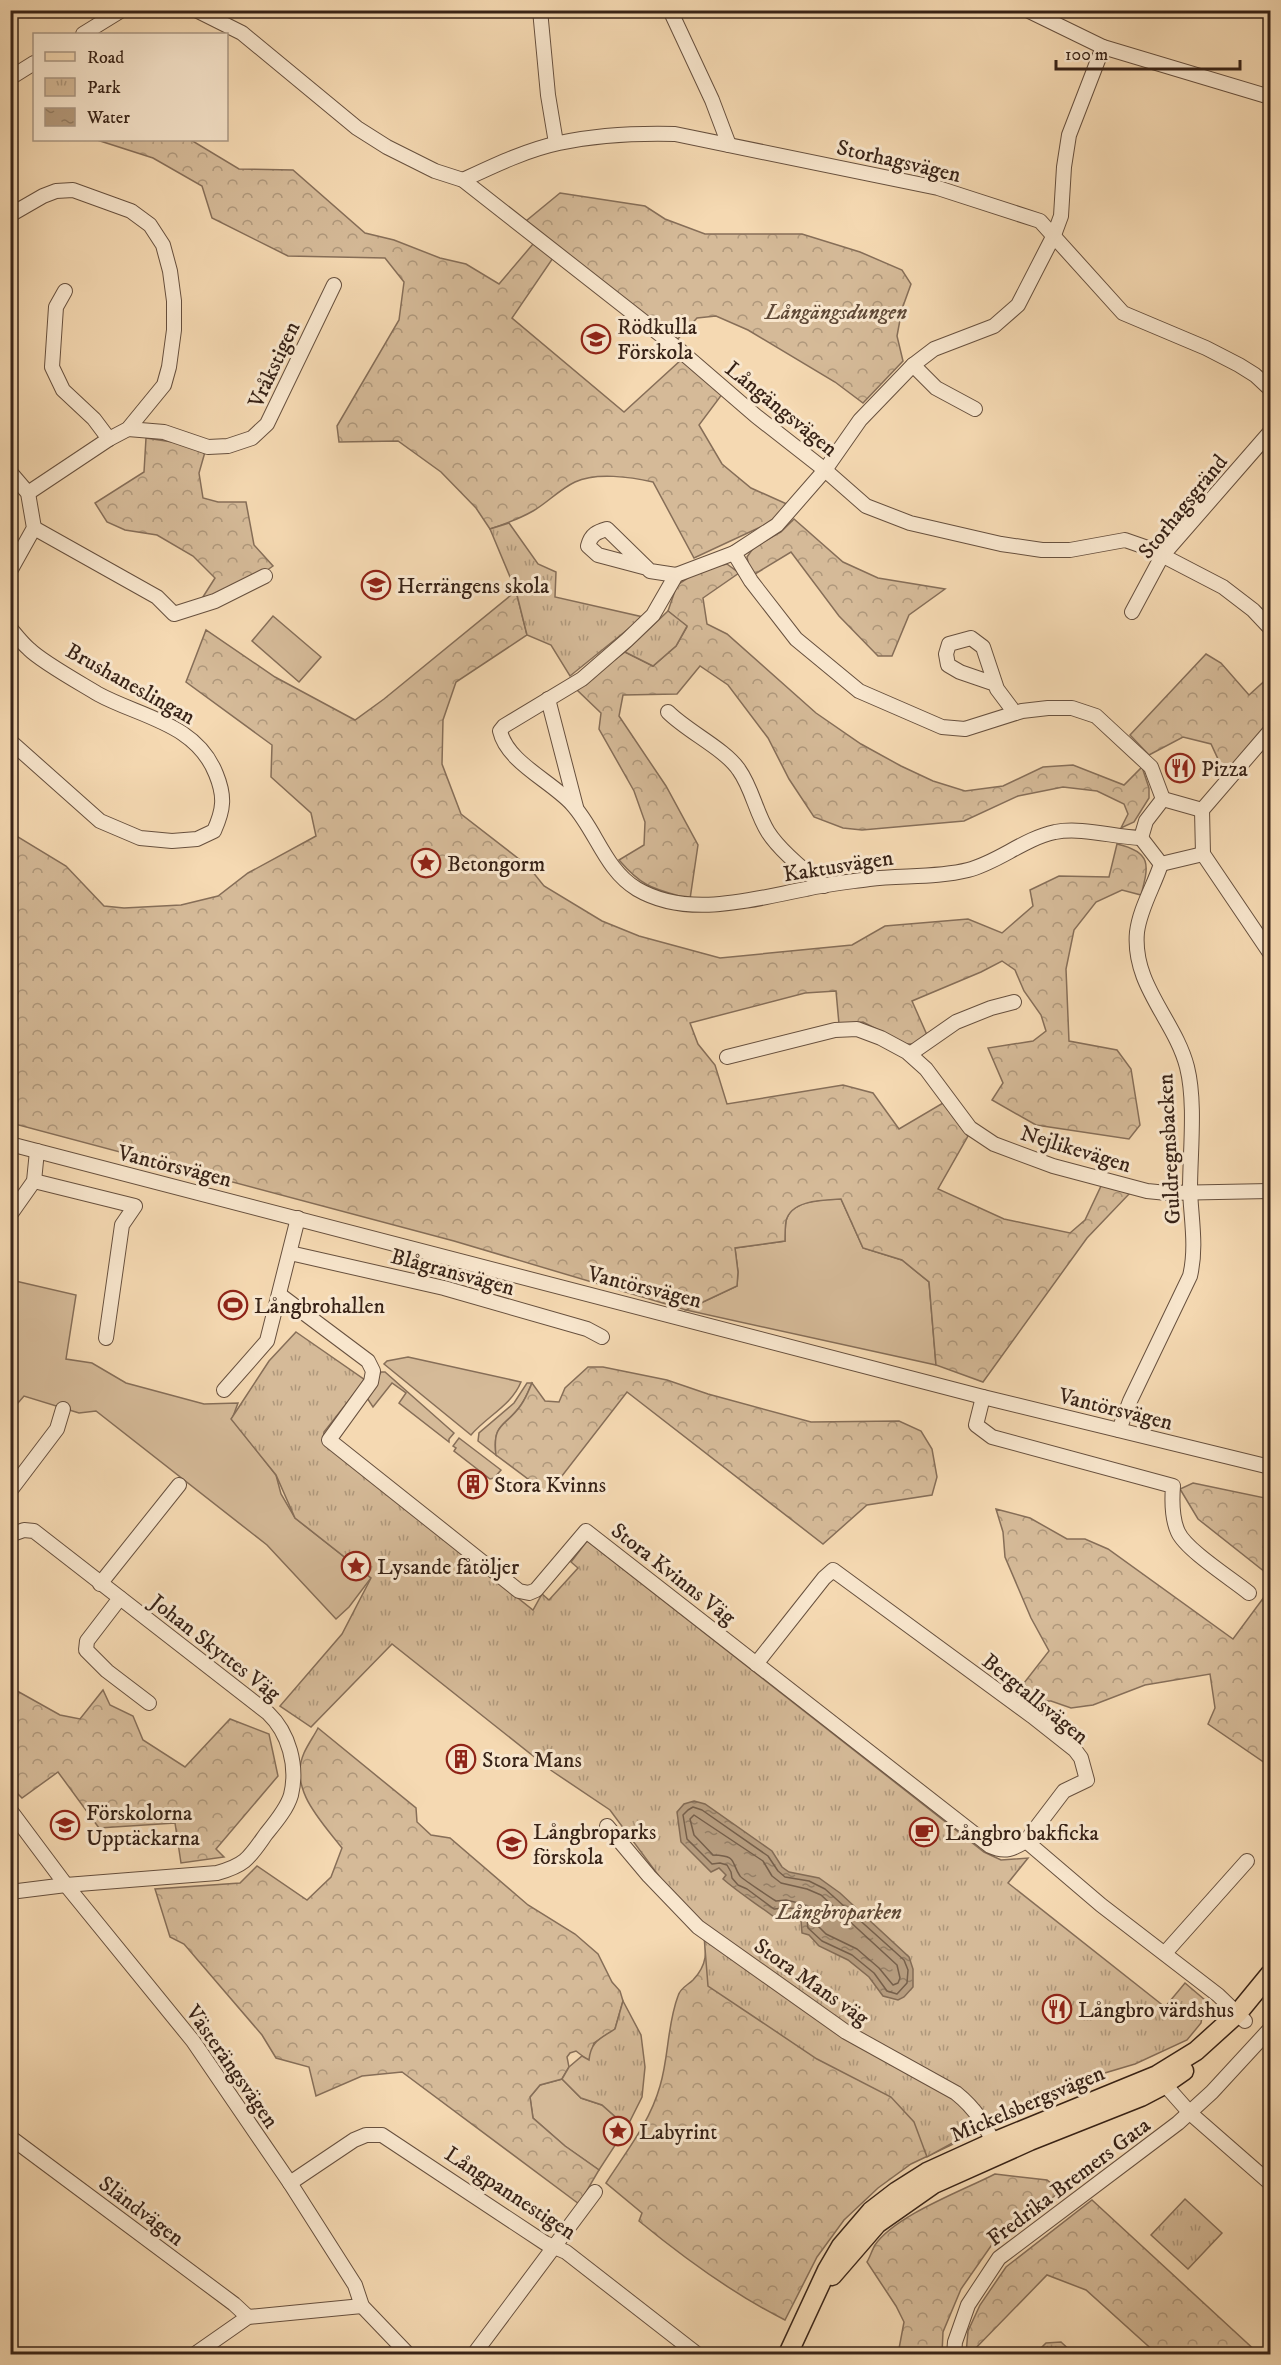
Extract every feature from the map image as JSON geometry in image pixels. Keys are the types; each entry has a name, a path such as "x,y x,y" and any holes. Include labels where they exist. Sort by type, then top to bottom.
{"main road":[{"name":"Mickelsbergsvägen","path":"1241,2017 1270,1974"},
{"name":"Mickelsbergsvägen","path":"788,2355 841,2246 871,2211 897,2190 927,2172 1141,2097 1160,2080 1203,2057 1270,1990"}],"street":[{"path":"85,33 122,10"},
{"name":"Långängsvägen","path":"196,10 242,33 357,128 387,147 435,171 463,180 676,347 866,506 910,523 1001,544 1042,550 1070,550 1125,540 1223,587 1253,610 1270,628"},
{"path":"540,10 548,95 556,143"},
{"path":"670,10 712,100 729,145"},
{"path":"1027,10 1103,47 1270,97"},
{"path":"647,568 650,571 676,575 734,553 777,525 825,470 860,420 913,365 934,349 994,326 1018,305 1054,235 1061,216 1064,167 1069,135 1103,47"},
{"path":"10,78 33,64"},
{"name":"Storhagsvägen","path":"463,180 556,143 596,136 675,134 938,188 1040,221 1123,313 1206,348 1239,365 1255,375 1270,389"},
{"path":"10,215 43,196 56,191 73,190 131,211 150,225 163,244 174,301 174,330 169,368 164,385 128,429 109,439 28,493"},
{"name":"Vråkstigen","path":"128,429 164,432 208,447 228,446 252,438 267,424 334,285"},
{"path":"65,291 56,307 52,367 63,390 94,419 109,439"},
{"path":"913,365 936,388 975,410"},
{"name":"Storhagsgränd","path":"1132,612 1162,556 1270,432"},
{"path":"10,472 28,493 34,528 10,572"},
{"path":"34,528 157,597 174,614 215,601 265,576"},
{"path":"734,553 751,581 796,639 859,691 942,727 966,729 1015,713 1048,708 1072,708 1096,716 1151,767 1163,799"},
{"path":"548,699 582,678 652,615 676,575"},
{"name":"Brushaneslingan","path":"10,628 30,650 100,694 172,726 195,742 212,764 222,788 222,813 214,831 196,839 172,841 140,838 100,821 10,741"},
{"path":"995,684 1015,713"},
{"name":"Kaktusvägen","path":"577,810 548,699 504,726 500,731 510,753 566,797 577,810 584,817 597,843 614,868 635,888 672,903 729,903 870,879 965,871 980,866 1025,842 1056,832 1141,838"},
{"path":"668,712 682,726 739,769 768,833 801,868 824,886"},
{"path":"1270,731 1202,810 1203,854 1270,954"},
{"path":"1163,799 1202,810"},
{"path":"1163,799 1146,821 1141,838 1161,864 1203,854"},
{"name":"Guldregnsbacken","path":"1119,1431 1130,1401 1190,1276 1193,1262 1190,1087 1187,1066 1149,991 1142,974 1138,950 1137,932 1142,910 1161,864"},
{"path":"910,1054 957,1022 991,1008 1014,1002"},
{"name":"Nejlikevägen","path":"728,1058 835,1030 857,1029 881,1038 910,1054 926,1070 970,1128 994,1144 1053,1166 1147,1191 1167,1193 1270,1191"},
{"name":"Vantörsvägen","path":"10,1144 983,1397 1270,1467"},
{"path":"10,1215 34,1181 37,1151"},
{"path":"34,1181 135,1206 122,1225 106,1338"},
{"path":"224,1390 267,1341 298,1218"},
{"name":"Blågransvägen","path":"290,1253 444,1288 587,1329 602,1337"},
{"name":"Stora Kvinns Väg","path":"280,1294 368,1361 373,1371 370,1382 329,1440 519,1591 529,1593 536,1590 586,1531 990,1846 1000,1851 1012,1850 1026,1841"},
{"path":"983,1397 976,1425 992,1437 1173,1486 1172,1499 1178,1532 1186,1543 1249,1593"},
{"path":"10,1491 57,1429 63,1409"},
{"path":"100,1584 179,1485"},
{"name":"Johan Skyttes Väg","path":"10,1520 17,1533 34,1531 278,1722 291,1750 293,1774 291,1796 281,1814 245,1863 232,1869 217,1874 66,1885 10,1892"},
{"name":"Bergtallsvägen","path":"756,1664 824,1578 833,1570 1032,1716 1075,1750 1081,1758 1087,1780 1064,1791 1026,1841"},
{"path":"120,1598 87,1641 86,1650 107,1671 149,1703"},
{"name":"Västerängsvägen","path":"10,1810 66,1885 193,2041 290,2183 355,2285 362,2306 408,2355"},
{"name":"Stora Mans väg","path":"607,1826 649,1876 698,1927 846,2032 956,2093 971,2105 982,2120 996,2148"},
{"path":"1026,1841 1101,1905 1165,1953 1241,2017"},
{"path":"1165,1953 1246,1861"},
{"name":"Fredrika Bremers Gata","path":"954,2355 955,2342 968,2305 999,2258 1138,2155 1190,2113 1270,2029"},
{"path":"1160,2080 1190,2113 1270,2183"},
{"name":"Långpannestigen","path":"290,2183 354,2140 366,2135 382,2135 545,2244 566,2252 697,2355"},
{"name":"Sländvägen","path":"10,2137 234,2304 248,2317"},
{"path":"474,2355 596,2192"},
{"path":"195,2355 248,2317 362,2306"},
{"path":"10,2350 14,2355"}],"green space":[{"path":"100,141 193,141 239,169 293,170 365,233 394,240 440,258 466,264 499,284 533,244 553,258 512,318 624,412 681,360 723,393 699,425 722,464 751,488 789,505 769,523 694,558 653,482 634,478 603,476 583,479 569,485 528,514 490,529 476,508 441,472 398,441 339,442 337,426 399,320 404,282 385,258 288,256 212,218 202,186 153,158"},
{"name":"Långängsdungen","path":"560,193 645,206 665,219 705,234 802,234 860,252 902,270 911,284 902,309 897,336 903,361 863,403 835,382 748,330 716,316 697,318 676,341 526,221"},
{"path":"146,438 179,443 205,452 199,473 203,498 218,502 246,502 254,545 273,566 256,578 201,600 215,578 193,556 157,535 125,530 107,522 95,503 144,472"},
{"path":"794,519 843,562 878,578 945,589 909,615 892,656 878,656 839,616 791,552 755,574 749,567 747,557 754,547 781,532"},
{"path":"509,523 538,564 556,572 555,597 643,617 570,676 551,645 527,635 516,591 490,529"},
{"path":"727,564 739,573 703,598 707,624 727,634 816,713 861,744 933,781 965,791 1003,786 1043,767 1073,765 1124,785 1142,767 1149,788 1149,798 1134,822 1121,828 1128,814 1124,804 1097,791 1063,787 1018,796 964,821 862,830 843,828 814,817 789,779 768,738 728,685 700,666 677,694 623,695 619,716 666,786 698,845 690,899 651,887 636,877 619,860 644,845 645,822 634,791 599,729 601,713 576,689 625,652 653,666 676,646 687,627 668,611 677,585 700,570"},
{"path":"516,591 527,635 456,682 443,720 442,764 461,814 528,866 544,886 602,921 639,936 720,958 852,945 885,926 968,919 1002,933 1033,906 1030,890 1059,876 1109,877 1117,844 1137,851 1145,861 1146,876 1141,895 1122,890 1096,902 1074,930 1066,969 1069,1041 1117,1050 1131,1069 1140,1125 1129,1139 1036,1125 992,1100 1003,1083 988,1048 1033,1041 1046,1031 1041,1015 1024,991 1015,970 1002,961 912,1001 927,1035 914,1044 906,1044 863,1022 839,1024 836,991 805,993 690,1023 698,1044 715,1065 727,1104 843,1085 873,1093 899,1129 943,1103 968,1136 938,1189 1004,1219 1070,1233 1085,1220 1102,1184 1131,1192 1087,1238 983,1382 936,1365 929,1282 902,1260 863,1248 841,1199 809,1202 794,1209 786,1221 785,1241 735,1248 737,1286 686,1310 454,1241 11,1123 10,832 66,866 104,906 124,908 181,905 218,896 248,873 316,836 311,813 271,777 272,745 186,682 206,630 275,677 355,720"},
{"path":"668,611 687,626 676,646 653,666 625,652"},
{"path":"273,616 321,657 299,682 252,641"},
{"path":"1206,654 1221,663 1249,695 1270,676 1270,721 1225,774 1211,744 1183,737 1149,755 1130,735"},
{"path":"841,1199 863,1248 902,1260 929,1282 936,1365 686,1310 737,1286 735,1248 785,1241 786,1221 794,1208 809,1202"},
{"path":"11,1280 76,1295 66,1359 92,1363 126,1383 204,1404 238,1403 232,1419 276,1475 281,1494 295,1518 371,1578 349,1607 336,1619 267,1545 96,1411 79,1413 24,1396 11,1411"},
{"name":"Långbroparken","path":"296,1332 365,1380 324,1432 323,1441 533,1610 542,1594 549,1600 578,1568 571,1562 587,1541 984,1852 1001,1860 1028,1858 1008,1883 1165,2007 1185,1983 1205,2000 1201,2023 1187,2040 1135,2064 1051,2089 927,2157 914,2122 891,2097 817,2059 708,1986 703,1923 667,1887 610,1810 552,1771 392,1644 311,1727 280,1706 342,1634 371,1578 295,1518 276,1475 231,1419 269,1361"},
{"path":"408,1357 521,1382 511,1398 471,1435 384,1364 387,1361"},
{"path":"588,1367 603,1367 667,1380 708,1394 811,1422 899,1421 921,1431 932,1449 937,1477 932,1495 867,1505 823,1544 627,1392 548,1494 496,1455 496,1436 501,1426 521,1405 532,1383 545,1401 559,1402 565,1388"},
{"path":"381,1372 385,1372 454,1433 449,1442 399,1403 406,1393 392,1383 373,1407 367,1398"},
{"path":"527,1383 532,1383 523,1402 498,1430 495,1444 496,1455 478,1441 479,1433 514,1403"},
{"path":"459,1438 501,1470 494,1478 490,1479 454,1451 456,1448 453,1446"},
{"path":"1193,1483 1270,1499 1270,1576 1198,1519 1180,1489"},
{"path":"996,1509 1030,1518 1067,1539 1085,1539 1108,1549 1233,1639 1270,1589 1270,1758 1268,1765 1208,1724 1215,1708 1210,1674 1145,1685 1093,1705 1071,1708 1051,1701 1035,1701 1024,1683 1049,1651 1031,1618 1005,1557 1003,1532"},
{"path":"10,1687 60,1715 80,1719 103,1690 110,1705 133,1716 143,1740 185,1767 230,1719 269,1734 278,1776 216,1849 224,1857 181,1863 175,1823 99,1828 58,1772 22,1798 10,1786"},
{"path":"318,1728 416,1808 417,1822 431,1835 450,1838 528,1905 575,1934 598,1954 612,1982 620,1991 623,2001 615,2029 594,2043 589,2061 576,2051 570,2053 567,2057 569,2067 562,2079 540,2085 530,2097 533,2118 565,2146 599,2170 579,2204 402,2072 362,2076 316,2096 309,2067 276,2058 262,2035 184,1944 170,1937 155,1889 240,1883 257,1866 307,1900 331,1877 342,1848 317,1816 300,1779 300,1766 304,1753"},
{"path":"703,1923 952,2117 964,2139 911,2164 878,2188 844,2220 817,2257 785,2320 709,2275 673,2248 639,2221 642,2213 606,2183 637,2136 656,2099 663,2075 674,2007 679,1993 699,1973 705,1960"},
{"path":"623,2001 641,2035 645,2067 642,2097 627,2127 602,2105 581,2098 562,2079 569,2067 582,2056 589,2060 594,2044 615,2029"},
{"path":"562,2079 581,2098 602,2105 627,2127 599,2170 565,2146 533,2118 530,2097 540,2085"},
{"path":"995,2174 1047,2180 1061,2191 993,2243 961,2289 943,2332 942,2354 898,2354 904,2322 867,2262 874,2247 885,2234 913,2214"},
{"path":"1185,2199 1222,2233 1188,2269 1151,2235"},
{"path":"1092,2200 1259,2354 1157,2354 1086,2290 1047,2275 970,2354 966,2354 968,2331 980,2305 1006,2267"},
{"path":"1061,2342 1074,2354 1035,2354 1046,2343"}],"water":[{"path":"694,1801 705,1804 772,1851 782,1867 789,1872 819,1878 840,1893 909,1957 913,1969 913,1987 898,2000 883,1996 869,1977 848,1960 819,1946 809,1935 802,1933 801,1920 798,1917 788,1914 774,1917 723,1879 726,1875 719,1868 711,1872 681,1842 677,1812 684,1804"}],"place":[{"name":"Rödkulla Förskola","path":"596,339"},
{"name":"Herrängens skola","path":"376,585"},
{"name":"Pizza","path":"1180,768"},
{"name":"Betongorm","path":"426,863"},
{"name":"Långbrohallen","path":"233,1305"},
{"name":"Stora Kvinns","path":"473,1484"},
{"name":"Lysande fåtöljer","path":"356,1566"},
{"name":"Stora Mans","path":"461,1759"},
{"name":"Förskolorna Upptäckarna","path":"65,1825"},
{"name":"Långbro bakficka","path":"924,1832"},
{"name":"Långbroparks förskola","path":"512,1844"},
{"name":"Långbro värdshus","path":"1057,2009"},
{"name":"Labyrint","path":"618,2131"}]}
